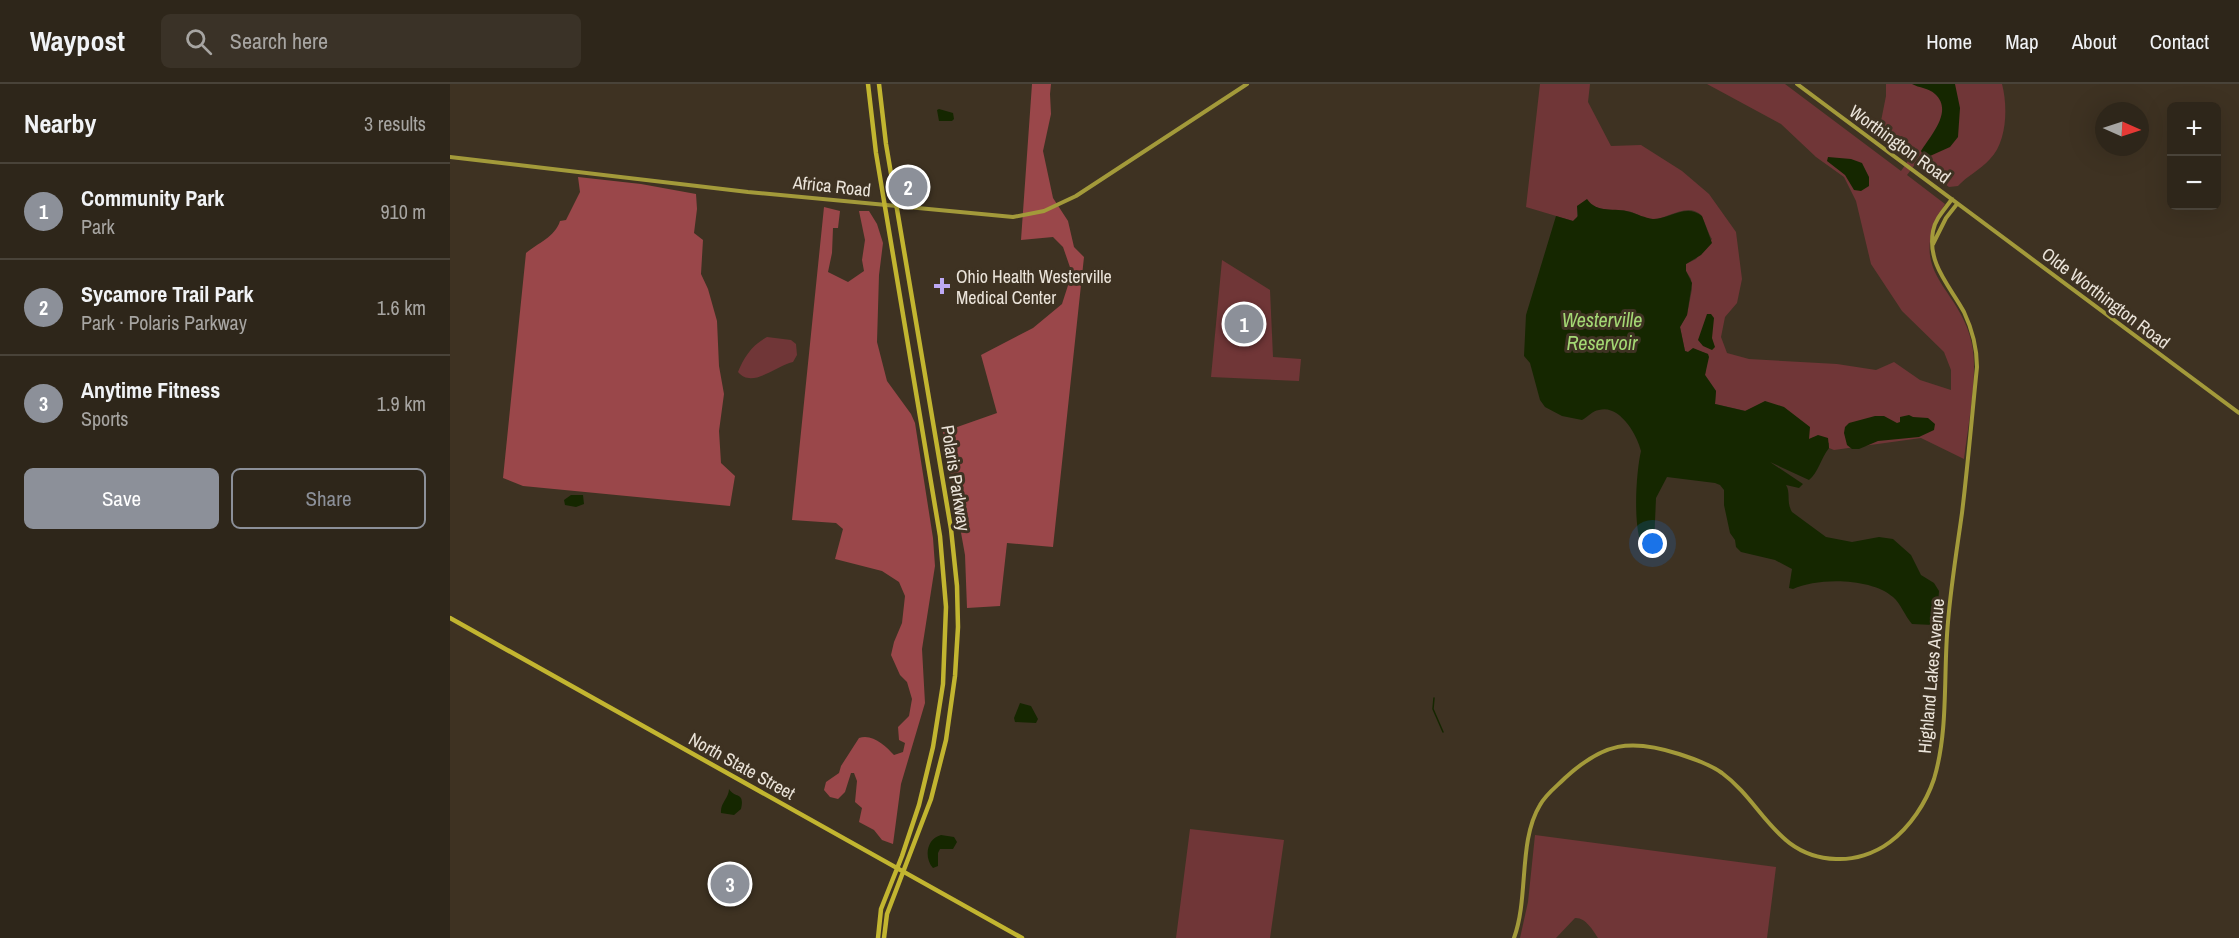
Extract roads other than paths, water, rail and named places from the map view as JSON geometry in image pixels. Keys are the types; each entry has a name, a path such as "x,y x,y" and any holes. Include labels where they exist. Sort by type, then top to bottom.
{"main road":[{"name":"Polaris Parkway","path":"868,84 885,205 940,533 946,607 943,684 934,739 919,805 881,909 879,930 881,938"},
{"name":"Polaris Parkway","path":"879,84 896,206 951,529 958,616 955,676 946,740 931,799 887,914 881,938"},
{"name":"North State Street","path":"450,618 1022,938"}],"street":[{"name":"Africa Road","path":"450,157 748,192 1002,217 1025,216 1044,211 1076,196 1246,84"},
{"name":"Worthington Road","path":"1797,84 1957,204"},
{"name":"Highland Lakes Avenue","path":"1514,938 1521,909 1530,830 1538,808 1548,794 1573,771 1593,756 1606,750 1620,746 1648,746 1711,766 1731,780 1788,843 1822,858 1848,859 1880,849 1904,830 1923,802 1934,777 1940,747 1951,587 1964,491 1977,363 1970,325 1936,269 1933,244 1935,226 1952,199"},
{"path":"1933,244 1946,218 1957,204"},
{"name":"Olde Worthington Road","path":"1957,204 2239,413"}],"water":[{"path":"1912,84 1955,84 1960,108 1958,137 1950,147 1930,156 1923,155 1921,151 1938,123 1942,108 1933,92"},
{"path":"937,110 953,113 954,119 939,121"},
{"path":"1828,157 1851,159 1862,163 1869,177 1869,186 1861,191 1854,190 1845,175 1827,161"},
{"name":"Westerville Reservoir","path":"1587,199 1596,207 1624,211 1653,219 1684,211 1696,212 1702,216 1712,243 1701,255 1686,264 1686,271 1692,283 1687,315 1680,327 1685,351 1688,352 1693,348 1708,354 1705,375 1716,391 1715,404 1745,411 1765,401 1784,407 1810,427 1809,439 1818,435 1828,438 1829,448 1809,480 1770,462 1803,484 1799,488 1786,485 1792,512 1826,537 1852,542 1879,537 1893,539 1911,555 1921,575 1934,583 1939,591 1937,619 1933,625 1912,624 1893,597 1872,586 1830,581 1789,588 1792,569 1775,560 1741,552 1736,547 1735,540 1730,533 1724,505 1724,490 1715,483 1667,477 1656,498 1654,545 1649,550 1644,550 1640,541 1636,516 1641,451 1636,437 1626,422 1613,411 1599,410 1582,420 1562,416 1545,407 1540,400 1530,363 1524,356 1526,315 1556,216 1573,221 1578,216 1577,206"},
{"path":"1707,314 1711,314 1714,318 1712,338 1715,347 1712,350 1703,346 1698,340"},
{"path":"1909,415 1928,418 1935,424 1934,430 1919,437 1878,441 1859,449 1852,449 1847,445 1844,433 1849,423 1884,416 1897,423 1900,422 1900,417"},
{"path":"571,495 583,495 584,504 576,507 565,505 564,500"},
{"path":"1020,703 1031,706 1038,719 1036,723 1015,722 1014,718"},
{"path":"729,789 742,800 741,809 734,815 721,813"},
{"path":"941,835 954,837 957,842 953,849 940,849 938,866 933,868 928,859 928,849 932,840"}],"waterway":[{"path":"1434,698 1433,709 1443,732"}],"place":[{"name":"Sycamore Trail Park","path":"908,187"},
{"name":"Ohio Health Westerville Medical Center","path":"942,286"},
{"name":"Community Park","path":"1244,324"},
{"name":"Anytime Fitness","path":"730,884"}]}
